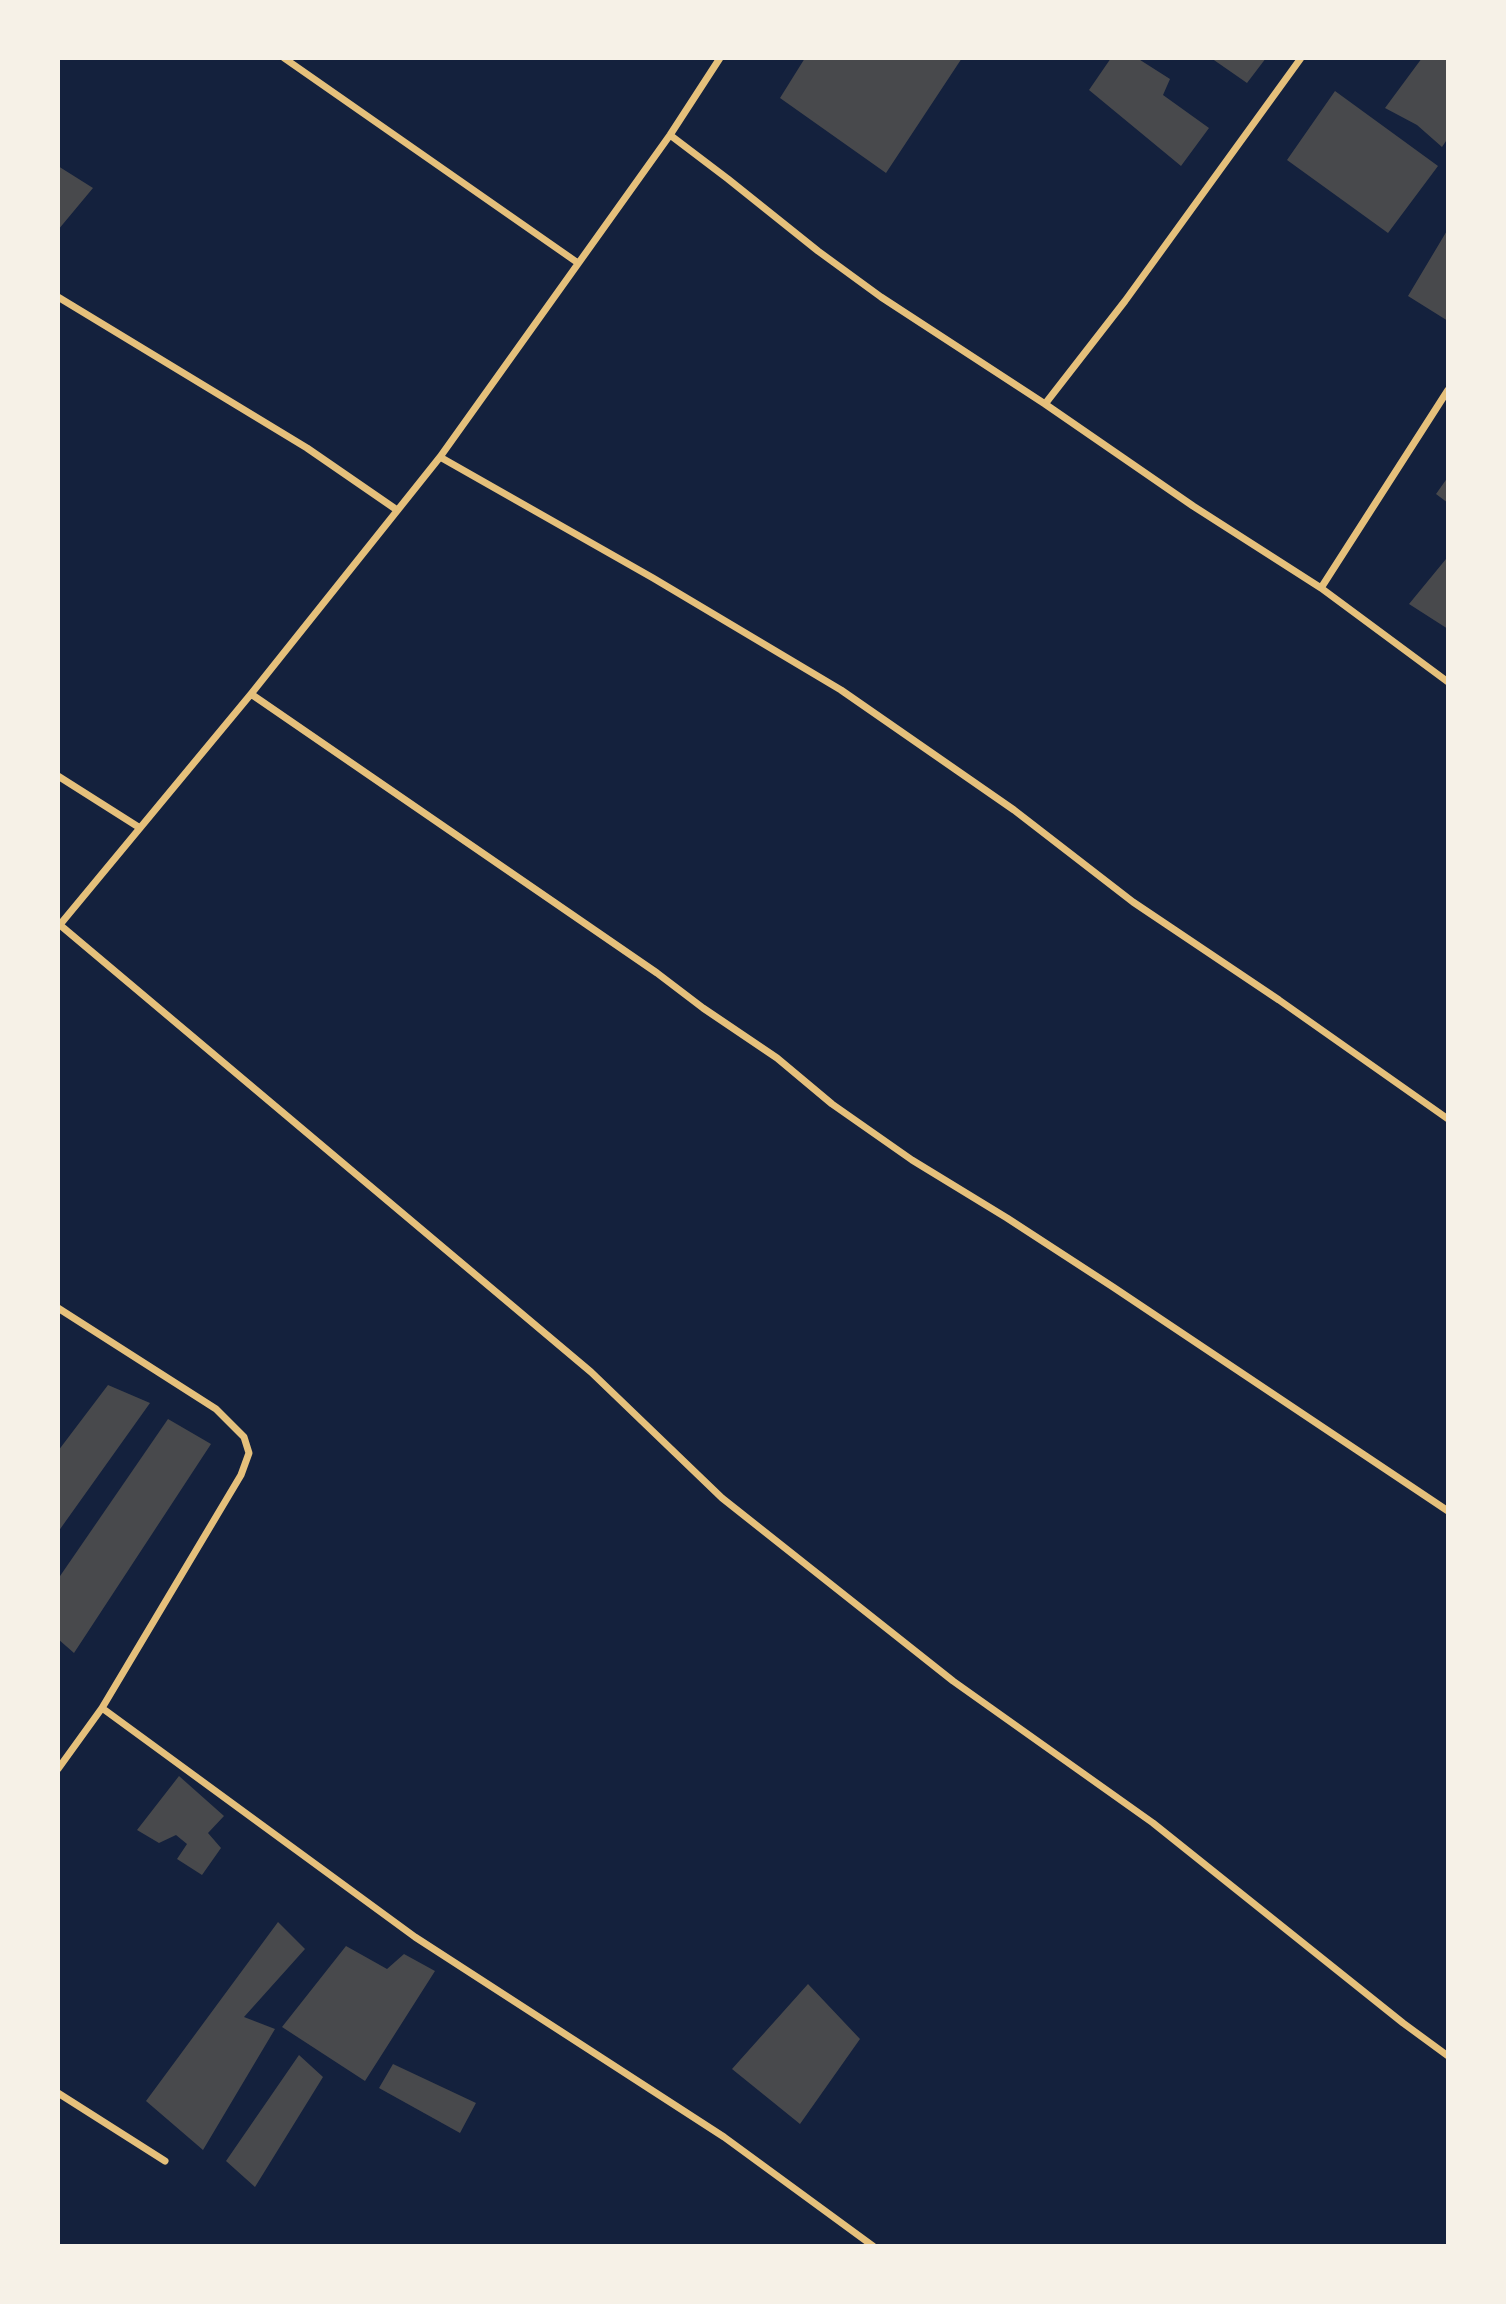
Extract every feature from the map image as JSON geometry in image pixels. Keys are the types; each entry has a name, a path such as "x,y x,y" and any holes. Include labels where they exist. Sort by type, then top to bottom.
{"street":[{"path":"284,58 578,263"},
{"path":"720,58 670,135 440,457 251,694 59,926 591,1372 722,1498 953,1681 1153,1823 1448,2056"},
{"path":"1045,404 1125,301 1301,58"},
{"path":"670,135 881,297 1045,404 1193,506 1321,588 1448,682"},
{"path":"58,297 307,448 397,510"},
{"path":"1321,588 1448,390"},
{"path":"440,457 620,559 841,690 1014,810 1133,902 1279,1000 1448,1119"},
{"path":"251,694 657,973 777,1058 832,1104 912,1160 1101,1279 1448,1511"},
{"path":"58,776 140,828"},
{"path":"58,1308 216,1409 244,1437 249,1453 241,1475 102,1708 58,1769"},
{"path":"102,1708 415,1937 724,2137 873,2246"},
{"path":"58,2093 165,2161"}],"building":[{"path":"805,58 962,58 886,173 780,98"},
{"path":"1111,58 1137,58 1170,79 1163,95 1209,128 1181,166 1089,90"},
{"path":"1211,58 1266,58 1247,83"},
{"path":"1422,58 1448,58 1448,138 1442,147 1417,125 1385,108"},
{"path":"1335,91 1438,166 1388,233 1287,160"},
{"path":"58,166 93,188 58,230"},
{"path":"1448,229 1448,321 1408,296"},
{"path":"1448,477 1448,503 1436,494"},
{"path":"1446,559 1448,561 1448,629 1409,604"},
{"path":"108,1385 150,1403 58,1532 58,1451"},
{"path":"168,1419 211,1444 74,1653 58,1639 58,1579"},
{"path":"179,1776 224,1816 208,1833 221,1848 202,1875 177,1859 187,1844 176,1835 159,1843 137,1830"},
{"path":"278,1922 305,1949 244,2017 275,2029 203,2150 146,2101"},
{"path":"346,1946 387,1969 404,1954 435,1971 365,2081 282,2027"},
{"path":"808,1984 860,2039 800,2124 732,2069"},
{"path":"299,2055 323,2077 255,2187 226,2161"},
{"path":"393,2064 476,2103 460,2133 379,2088"}]}
